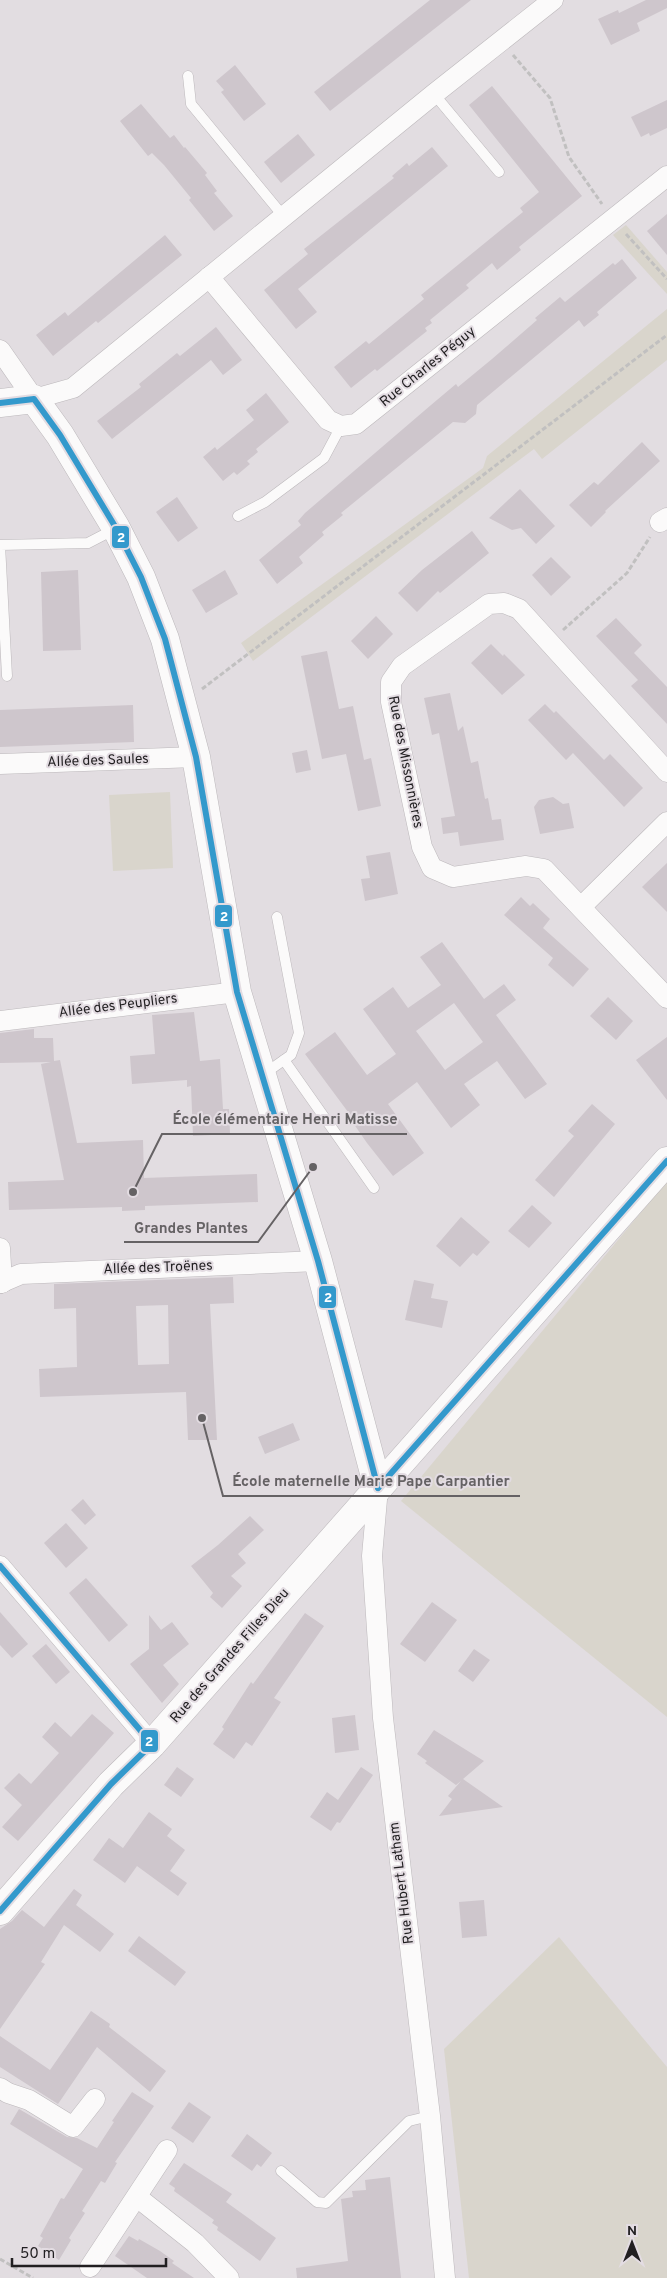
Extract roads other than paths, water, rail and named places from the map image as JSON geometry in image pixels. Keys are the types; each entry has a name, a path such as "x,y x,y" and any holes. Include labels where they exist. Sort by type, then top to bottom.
{"street":[{"path":"0,403 34,399 73,388 434,94 553,0"},
{"name":"Rue Charles Péguy","path":"341,426 356,424 667,176"},
{"path":"210,277 328,420 341,426"},
{"path":"0,350 60,435 116,528 142,577 165,639 196,757 237,992 318,1261 378,1488"},
{"name":"Rue des Missonnières","path":"667,772 519,609 504,603 489,604 402,666 391,682 391,702 422,847 432,868 452,877 526,866 544,869 667,998"},
{"name":"Allée des Saules","path":"0,764 196,757"},
{"path":"581,907 667,822"},
{"name":"Allée des Peupliers","path":"0,1021 237,992"},
{"name":"Rue des Grandes Filles Dieu","path":"0,1910 111,1784 152,1744 667,1161"},
{"path":"0,1248 1,1283"},
{"name":"Allée des Troënes","path":"1,1283 21,1274 318,1261"},
{"name":"Rue Hubert Latham","path":"378,1488 372,1556 383,1718 430,2116 445,2278"},
{"path":"0,1566 152,1744"},
{"path":"0,2088 8,2093 29,2100 73,2127 95,2099"},
{"path":"90,2267 167,2150"},
{"path":"137,2197 195,2243 229,2278"}],"lane":[{"path":"188,76 190,104 284,217"},
{"path":"434,94 499,172"},
{"path":"238,516 265,502 324,458 341,426"},
{"path":"7,676 0,546 88,543 116,528"},
{"path":"262,1075 291,1055 299,1033 277,917"},
{"path":"284,1060 374,1188"},
{"path":"281,2171 317,2202 326,2203 409,2121 430,2116"}],"place":[{"name":"Grandes Plantes","path":"313,1167"},
{"name":"École élémentaire Henri Matisse","path":"133,1192"},
{"name":"École maternelle Marie Pape Carpantier","path":"202,1418"}]}
